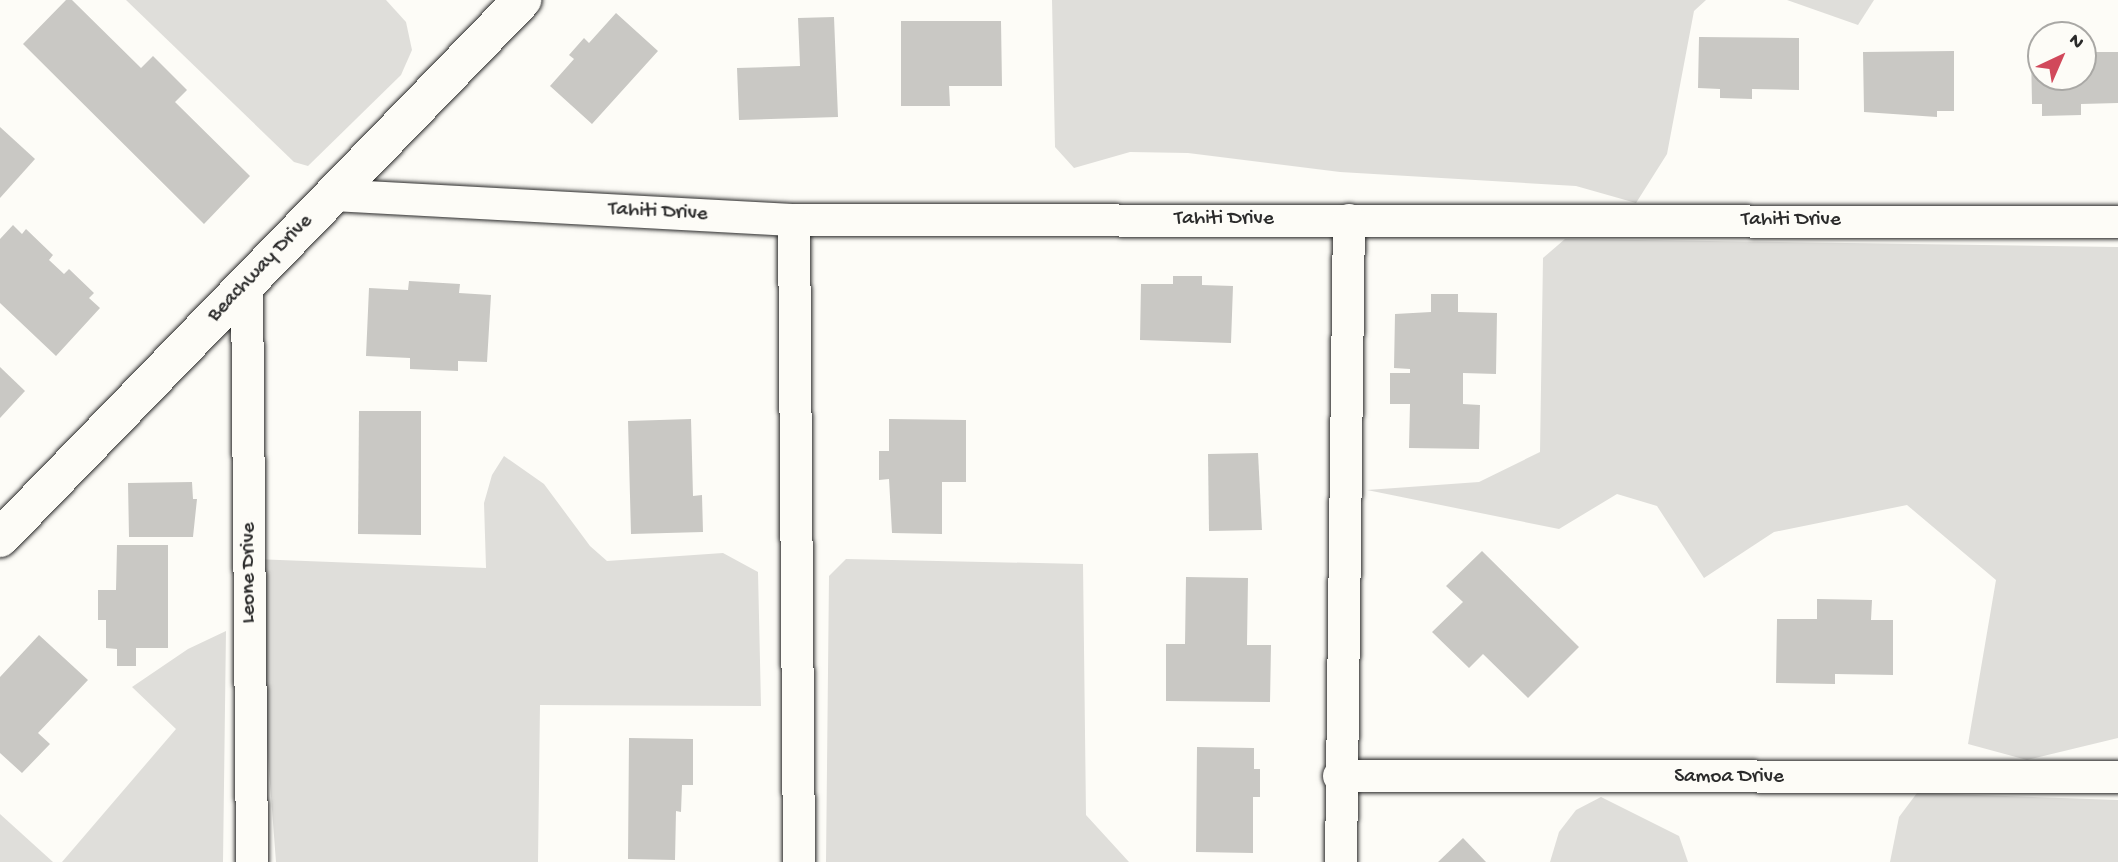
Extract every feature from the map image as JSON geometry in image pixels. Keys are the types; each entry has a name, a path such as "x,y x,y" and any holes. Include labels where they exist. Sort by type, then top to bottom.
{"street":[{"name":"Beachway Drive","path":"0,538 522,0"},
{"name":"Tahiti Drive","path":"331,195 794,220 2118,222"},
{"path":"794,220 799,862"},
{"path":"1341,862 1339,776 1349,220"},
{"name":"Leone Drive","path":"247,284 252,862"},
{"name":"Samoa Drive","path":"1339,776 2118,778"}],"shaded area":[{"path":"126,0 386,0 406,22 412,50 401,75 308,166 294,162"},
{"path":"1052,0 1706,0 1694,11 1667,154 1636,203 1576,186 1340,172 1188,153 1130,152 1074,168 1055,147"},
{"path":"1787,0 1874,0 1858,25"},
{"path":"1565,239 2118,247 2118,738 2027,760 1968,744 1996,580 1907,505 1774,532 1704,578 1657,506 1617,494 1559,529 1367,490 1479,482 1540,452 1543,258"},
{"path":"504,456 544,484 590,546 607,561 723,553 758,572 761,706 540,705 538,862 276,862 253,559 486,568 484,503 492,475"},
{"path":"846,559 1083,564 1086,815 1129,862 826,862 829,576"},
{"path":"226,631 223,862 62,862 176,729 132,687 188,649"},
{"path":"1917,793 2118,800 2118,862 1890,862 1899,817"},
{"path":"1601,797 1679,836 1688,862 1550,862 1559,832 1576,810"},
{"path":"0,814 53,862 0,862"}],"building":[{"path":"66,0 72,0 141,68 153,56 187,90 175,102 250,176 204,224 23,44"},
{"path":"616,13 658,51 592,124 550,86 574,59 569,55 584,38 589,43"},
{"path":"834,17 838,117 739,120 737,68 800,66 798,18"},
{"path":"901,21 1001,21 1002,86 949,86 950,106 901,106"},
{"path":"1699,37 1799,38 1799,90 1752,89 1752,99 1720,98 1720,89 1698,88"},
{"path":"1954,51 1954,111 1937,111 1937,117 1864,112 1863,52"},
{"path":"2097,52 2118,52 2118,103 2081,104 2081,115 2042,116 2042,104 2032,104 2032,91 2097,91"},
{"path":"0,127 35,159 0,198"},
{"path":"13,225 22,234 26,229 53,255 49,260 64,274 69,269 94,293 89,298 100,308 56,356 0,303 0,239"},
{"path":"1173,276 1202,276 1202,285 1233,286 1231,343 1140,340 1141,284 1173,284"},
{"path":"409,281 460,284 459,293 491,295 487,362 458,361 458,371 410,369 410,358 366,356 369,288 408,290"},
{"path":"1431,294 1458,294 1458,312 1497,313 1496,374 1463,373 1463,404 1480,405 1479,449 1409,448 1410,404 1390,404 1390,373 1410,373 1410,369 1394,368 1395,314 1431,312"},
{"path":"0,367 25,391 0,418"},
{"path":"359,411 421,411 421,535 358,534"},
{"path":"691,419 693,496 702,495 703,532 631,534 628,421"},
{"path":"889,419 966,420 966,482 942,482 942,534 892,533 889,479 879,480 879,451 889,451"},
{"path":"1258,453 1262,530 1209,531 1208,454"},
{"path":"192,482 193,499 197,499 193,537 129,537 128,483"},
{"path":"117,545 168,545 168,648 136,648 136,666 117,666 117,649 106,648 106,620 98,620 98,590 116,590"},
{"path":"1482,551 1579,647 1528,698 1483,654 1469,668 1432,632 1463,602 1446,586"},
{"path":"1186,577 1248,578 1247,645 1271,645 1270,702 1166,701 1166,644 1185,644"},
{"path":"1817,599 1872,600 1871,620 1893,620 1893,675 1835,674 1835,684 1776,683 1777,619 1817,619"},
{"path":"39,635 88,680 38,733 50,744 22,773 0,753 0,677"},
{"path":"629,738 693,739 693,785 682,785 681,812 676,811 675,860 628,859"},
{"path":"1197,747 1254,748 1254,769 1260,769 1260,797 1253,797 1253,853 1196,852"},
{"path":"1463,838 1486,862 1438,862"}]}
